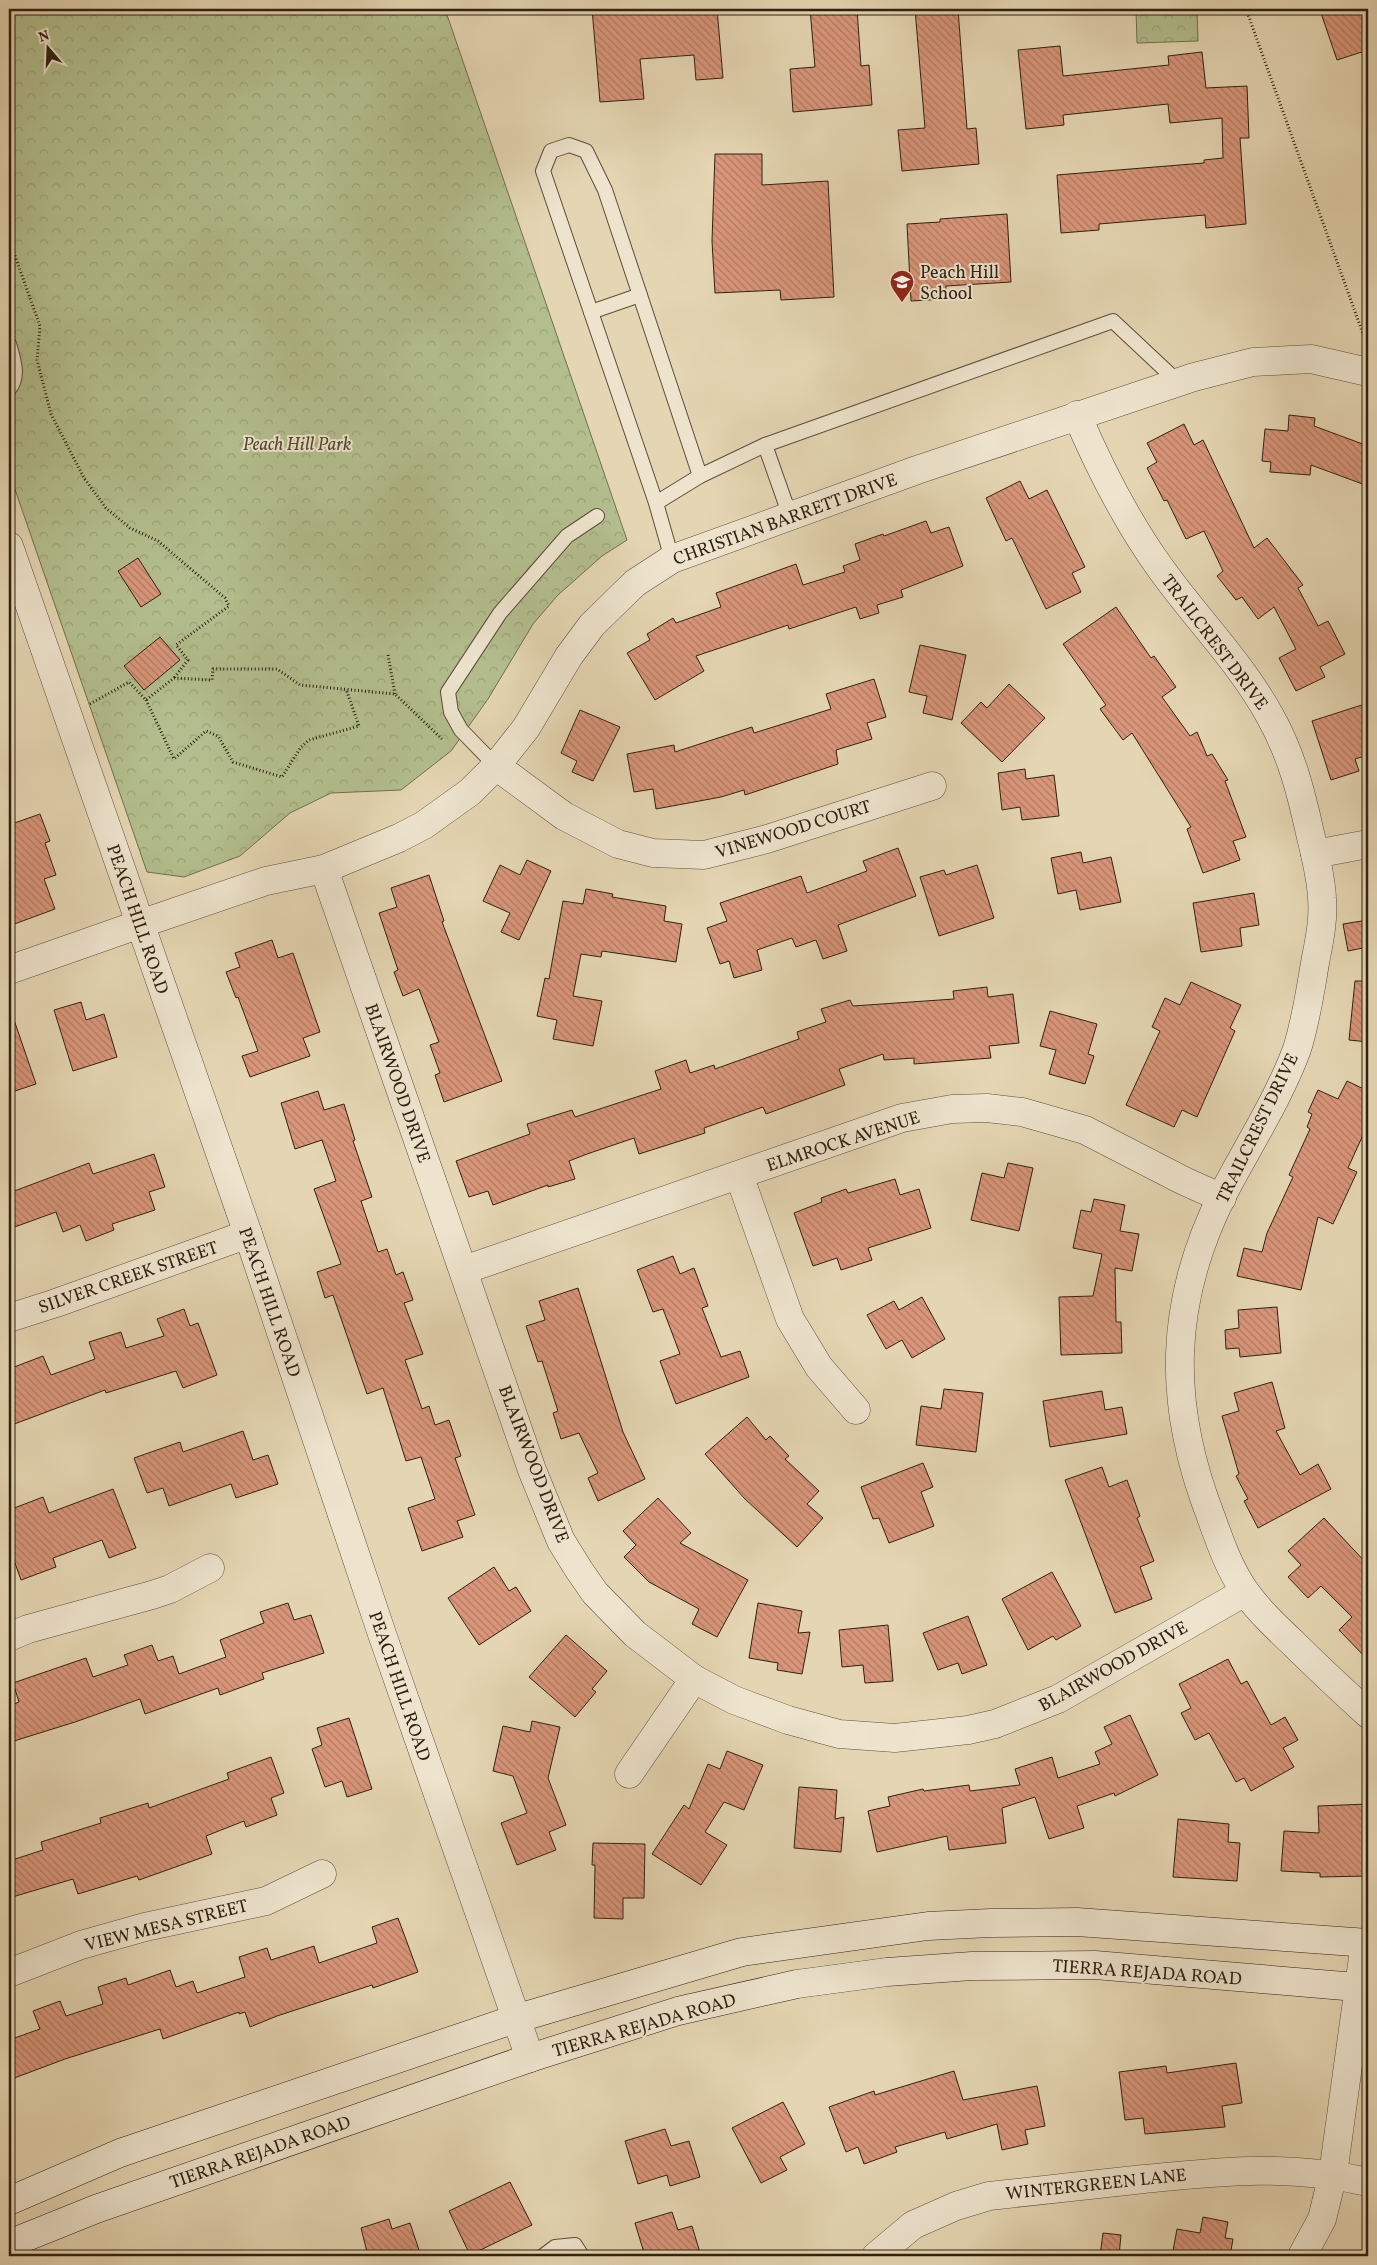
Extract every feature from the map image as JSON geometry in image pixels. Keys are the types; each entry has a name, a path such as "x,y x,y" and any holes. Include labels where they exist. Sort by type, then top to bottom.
{"street":[{"name":"CHRISTIAN BARRETT DRIVE","path":"9,970 266,881 324,869 399,838 424,825 470,792 496,766 526,728 569,656 592,626 635,583 672,559 1077,415 1178,382 1253,362 1368,359"},
{"name":"TRAILCREST DRIVE","path":"1077,415 1093,453 1142,541 1163,572 1243,674 1270,716 1292,762 1300,785 1323,900 1319,941 1306,1012 1298,1046 1289,1070 1222,1198 1198,1258 1185,1303 1178,1370 1183,1422 1200,1490 1223,1548 1245,1592 1266,1616 1368,1714"},
{"name":"PEACH HILL ROAD","path":"9,546 248,1234 515,2019 530,2058"},
{"name":"VINEWOOD COURT","path":"496,766 564,816 618,844 653,854 704,855 767,839 932,786"},
{"path":"1315,854 1368,844"},
{"name":"BLAIRWOOD DRIVE","path":"324,869 532,1470 562,1541 595,1593 636,1634 694,1679 734,1700 788,1720 839,1734 895,1738 968,1730 995,1724 1058,1699 1245,1592"},
{"name":"ELMROCK AVENUE","path":"464,1270 902,1118 952,1109 987,1108 1022,1112 1085,1130 1222,1198"},
{"path":"739,1175 790,1319 819,1367 856,1410"},
{"name":"SILVER CREEK STREET","path":"9,1318 248,1234"},
{"path":"9,1637 28,1629 170,1589 210,1568"},
{"path":"629,1774 694,1679"},
{"name":"VIEW MESA STREET","path":"9,1973 99,1940 145,1927 266,1900 322,1874"},
{"path":"9,2202 120,2153 515,2019 742,1952 928,1926 1076,1922 1367,1943 1363,1988 1334,2174 1322,2219 1302,2256"},
{"name":"TIERRA REJADA ROAD","path":"9,2244 96,2209 530,2058 678,2011 797,1984 887,1972 972,1966 1095,1965 1363,1988"},
{"name":"WINTERGREEN LANE","path":"876,2256 913,2225 956,2206 989,2196 1236,2170 1296,2170 1334,2174 1368,2182"}],"lane":[{"path":"672,559 656,503 543,171 551,151 569,145 586,151 605,190 700,476"},
{"path":"591,312 640,295"},
{"path":"656,503 700,476 765,445 1113,321 1178,382"},
{"path":"9,344 16,367 9,389"},
{"path":"765,445 790,516"},
{"path":"496,766 461,730 450,712 448,692 500,613 567,536 597,516"},
{"path":"543,2256 555,2247 574,2245 582,2256"}],"path":[{"path":"1246,9 1368,359"},
{"path":"9,239 40,326 37,360 50,414 84,478 106,508 130,528 158,541 225,598 229,606 176,645 188,660 174,678 146,700"},
{"path":"388,655 395,694 443,740"},
{"path":"174,678 212,680 213,669 277,669 300,684 395,694"},
{"path":"87,706 129,682 146,700 174,759 206,731 218,736 233,762 282,777 301,747 309,740 359,726 346,689"}],"green space":[{"name":"Peach Hill Park","path":"9,9 445,9 627,540 602,556 558,595 533,624 488,699 451,751 401,790 331,793 290,813 240,856 184,877 147,872 9,472"},
{"path":"1136,9 1197,9 1198,41 1137,43"}],"building":[{"path":"592,9 717,9 723,78 696,80 694,55 640,59 644,99 600,102"},
{"path":"810,9 857,9 861,66 869,65 872,105 793,112 790,69 815,67"},
{"path":"915,9 958,9 967,129 976,128 979,164 902,171 898,130 925,128"},
{"path":"1334,9 1368,9 1368,50 1337,60 1321,13"},
{"path":"1060,46 1063,76 1169,65 1168,56 1202,52 1206,88 1247,86 1249,138 1240,138 1246,224 1206,228 1205,215 1099,224 1099,230 1061,233 1057,175 1204,163 1204,160 1223,158 1222,118 1170,123 1168,104 1063,115 1064,125 1026,129 1018,50"},
{"path":"715,154 762,154 762,185 828,181 834,297 781,300 780,290 715,293 712,241"},
{"path":"1007,214 1011,282 946,286 946,299 911,301 907,224 940,222 940,219"},
{"path":"1289,415 1315,418 1314,426 1368,446 1368,486 1311,465 1310,475 1270,472 1271,462 1262,461 1265,429 1288,431"},
{"path":"1184,424 1194,445 1203,440 1254,548 1267,538 1303,585 1298,588 1318,626 1328,621 1345,654 1320,667 1325,677 1296,691 1279,658 1296,649 1274,607 1258,619 1242,597 1236,600 1217,576 1223,571 1204,531 1186,539 1167,500 1164,501 1147,468 1157,462 1147,443"},
{"path":"1020,481 1029,499 1047,490 1085,567 1072,573 1081,592 1046,609 1012,538 1006,541 986,498"},
{"path":"926,521 931,533 949,527 963,566 901,590 903,597 877,605 879,613 860,619 856,607 789,629 788,625 696,656 704,671 655,700 627,653 650,640 647,634 673,618 676,623 721,607 716,593 796,564 803,585 845,572 843,566 860,560 855,544"},
{"path":"138,558 161,594 141,607 118,571"},
{"path":"1116,607 1151,658 1154,656 1176,687 1162,697 1190,736 1197,732 1207,756 1212,754 1228,780 1225,781 1246,837 1233,841 1240,860 1203,873 1187,829 1191,827 1132,733 1123,740 1100,709 1106,705 1063,644"},
{"path":"160,637 180,660 144,690 124,666"},
{"path":"920,645 966,655 952,720 923,713 927,696 909,692"},
{"path":"874,679 886,717 867,723 872,739 836,750 838,764 745,795 744,790 721,797 656,809 653,789 634,792 627,754 674,745 675,752 752,727 754,733 831,709 826,694"},
{"path":"1009,684 1045,718 1002,762 961,723 981,702 987,708"},
{"path":"1368,703 1368,755 1355,759 1359,771 1331,780 1312,721"},
{"path":"580,710 620,727 593,781 572,772 577,761 561,753"},
{"path":"1025,769 1026,779 1054,775 1059,816 1022,820 1020,807 1002,810 998,773"},
{"path":"40,814 50,841 45,843 56,875 44,879 55,909 9,926 9,825"},
{"path":"898,848 916,896 838,925 847,951 823,959 816,940 796,947 792,938 757,950 762,970 734,978 729,961 720,964 707,928 727,921 720,903 801,876 807,893 867,871 863,861"},
{"path":"1081,852 1083,863 1111,857 1121,902 1080,910 1076,890 1058,894 1051,858"},
{"path":"527,860 551,871 519,940 501,932 510,913 483,901 500,865 520,875"},
{"path":"977,865 994,918 939,936 920,877 944,870 946,875"},
{"path":"429,875 444,921 442,922 502,1081 444,1102 435,1075 440,1073 430,1045 439,1042 419,989 403,996 394,972 398,970 379,913 397,907 391,888"},
{"path":"586,889 613,894 612,897 666,906 664,921 682,924 676,962 602,951 601,957 581,954 573,996 602,1001 593,1046 553,1039 557,1020 537,1016 545,978 549,979 563,901 583,904"},
{"path":"1254,893 1259,925 1240,928 1242,946 1201,952 1193,903"},
{"path":"1368,920 1368,947 1348,951 1343,924"},
{"path":"272,940 278,958 293,953 320,1032 303,1038 310,1056 250,1077 242,1056 258,1051 238,997 236,998 226,972 240,967 235,953"},
{"path":"1355,981 1368,981 1368,1042 1349,1040"},
{"path":"1191,982 1241,1005 1230,1028 1235,1031 1197,1117 1182,1110 1174,1127 1126,1105 1160,1031 1152,1027 1165,998 1180,1005"},
{"path":"987,987 988,997 1013,994 1019,1043 989,1046 991,1058 914,1064 914,1058 884,1060 883,1054 839,1069 845,1085 766,1114 763,1107 704,1128 705,1133 639,1154 634,1138 569,1161 575,1179 548,1187 548,1185 493,1205 488,1191 469,1197 456,1161 530,1134 527,1124 572,1110 575,1117 661,1089 655,1071 686,1060 690,1073 714,1065 715,1069 799,1039 797,1032 826,1022 821,1009 850,1000 853,1006 954,999 953,991"},
{"path":"81,1002 86,1020 104,1014 117,1057 73,1071 54,1010"},
{"path":"1050,1011 1097,1024 1088,1054 1094,1056 1085,1084 1049,1074 1056,1050 1040,1046"},
{"path":"12,1014 36,1084 9,1093 9,1015"},
{"path":"1347,1081 1368,1091 1368,1124 1348,1168 1357,1172 1333,1224 1318,1217 1301,1290 1237,1276 1244,1248 1262,1252 1267,1233 1293,1177 1289,1175 1310,1129 1307,1127 1312,1114 1308,1112 1318,1090 1338,1099"},
{"path":"318,1091 324,1110 344,1104 355,1140 353,1141 372,1197 361,1201 378,1252 387,1249 396,1275 403,1272 413,1300 404,1303 423,1354 405,1360 422,1409 429,1406 435,1425 449,1420 461,1456 455,1458 475,1515 457,1521 463,1537 422,1551 408,1508 435,1499 421,1457 406,1461 383,1388 367,1394 333,1295 325,1298 317,1272 341,1264 314,1189 336,1181 322,1140 295,1149 281,1103"},
{"path":"154,1154 165,1187 149,1192 155,1210 112,1224 114,1230 86,1241 80,1225 63,1232 56,1212 9,1229 9,1193 89,1163 93,1174"},
{"path":"1008,1163 1033,1168 1019,1231 971,1220 982,1173 1004,1178"},
{"path":"895,1179 900,1195 919,1189 931,1228 868,1248 872,1260 841,1270 837,1258 813,1266 794,1213 822,1202 821,1198 846,1189 848,1193"},
{"path":"1094,1199 1125,1205 1120,1231 1139,1234 1132,1271 1115,1268 1116,1322 1121,1322 1122,1353 1061,1355 1059,1297 1093,1296 1102,1254 1073,1248 1081,1210 1091,1212"},
{"path":"673,1256 680,1274 694,1268 708,1306 702,1308 721,1357 740,1351 749,1377 676,1404 660,1361 680,1354 663,1309 653,1312 637,1270"},
{"path":"578,1288 623,1432 645,1479 598,1501 588,1478 598,1473 579,1433 561,1439 553,1413 558,1411 542,1361 538,1362 526,1326 545,1320 539,1301"},
{"path":"922,1297 945,1339 912,1358 902,1340 886,1349 867,1315 894,1301 899,1310"},
{"path":"1277,1307 1281,1353 1240,1357 1239,1348 1226,1349 1225,1330 1239,1328 1238,1310"},
{"path":"184,1309 190,1326 198,1323 217,1375 183,1388 176,1371 106,1393 105,1390 9,1426 9,1369 43,1356 51,1375 95,1359 89,1342 121,1332 126,1348 164,1336 157,1319"},
{"path":"1272,1382 1285,1428 1276,1431 1300,1475 1318,1464 1331,1489 1258,1528 1244,1501 1248,1499 1236,1476 1239,1474 1222,1416 1239,1411 1234,1393"},
{"path":"944,1389 983,1393 976,1452 916,1445 921,1406 941,1409"},
{"path":"1102,1391 1105,1410 1122,1407 1127,1434 1050,1447 1043,1401"},
{"path":"747,1417 766,1440 770,1436 789,1456 785,1459 819,1491 807,1504 823,1518 797,1547 745,1499 705,1454"},
{"path":"243,1431 253,1460 268,1455 278,1484 236,1498 231,1484 169,1506 163,1488 147,1493 134,1458 180,1442 183,1452"},
{"path":"923,1463 933,1487 921,1492 934,1526 889,1543 879,1518 873,1519 861,1487"},
{"path":"1102,1467 1109,1487 1127,1480 1140,1516 1137,1518 1154,1561 1140,1567 1152,1599 1115,1613 1065,1480"},
{"path":"113,1489 136,1548 109,1558 102,1540 53,1558 56,1567 21,1580 9,1546 9,1510 43,1497 49,1513"},
{"path":"658,1498 691,1533 680,1543 748,1580 717,1637 692,1624 699,1609 649,1582 624,1557 636,1545 623,1531"},
{"path":"1324,1518 1368,1565 1368,1660 1339,1630 1352,1617 1321,1586 1308,1598 1288,1577 1301,1565 1288,1551"},
{"path":"494,1567 509,1591 516,1587 531,1611 479,1645 448,1598"},
{"path":"1052,1572 1081,1626 1056,1640 1053,1636 1028,1650 1002,1599"},
{"path":"288,1603 294,1620 311,1615 324,1653 262,1673 264,1679 220,1695 218,1688 145,1714 140,1699 14,1741 9,1725 9,1706 19,1702 13,1683 86,1658 93,1677 128,1665 124,1655 152,1645 158,1661 173,1656 179,1674 226,1657 220,1640 264,1623 260,1612"},
{"path":"758,1603 802,1611 798,1633 810,1632 802,1674 777,1670 778,1663 749,1658"},
{"path":"968,1616 987,1665 962,1674 958,1663 938,1670 923,1633"},
{"path":"888,1625 893,1681 865,1683 863,1665 842,1667 839,1630"},
{"path":"566,1635 607,1671 592,1689 596,1692 575,1717 529,1677"},
{"path":"1228,1659 1241,1684 1247,1681 1271,1725 1285,1717 1298,1740 1283,1748 1294,1767 1251,1791 1244,1778 1236,1782 1209,1733 1195,1740 1181,1713 1191,1708 1179,1684"},
{"path":"1130,1715 1158,1775 1115,1796 1114,1793 1077,1806 1084,1828 1049,1839 1035,1797 1002,1808 1006,1843 949,1850 947,1836 877,1852 868,1811 890,1806 888,1797 923,1789 924,1791 969,1785 970,1791 1020,1785 1015,1769 1052,1757 1058,1778 1100,1764 1095,1752 1112,1744 1104,1727"},
{"path":"349,1718 372,1789 347,1797 342,1781 325,1787 312,1749 322,1745 317,1728"},
{"path":"532,1721 560,1727 548,1778 566,1825 549,1832 556,1850 517,1865 501,1823 527,1813 513,1776 493,1771 503,1726 530,1732"},
{"path":"727,1751 763,1765 744,1810 724,1802 705,1832 727,1845 701,1885 652,1854 684,1805 689,1809 708,1764 720,1769"},
{"path":"271,1757 284,1793 271,1798 277,1815 246,1827 244,1821 206,1836 212,1854 139,1880 137,1876 78,1894 73,1879 9,1898 9,1861 43,1850 41,1842 101,1823 100,1818 148,1803 149,1808 229,1779 227,1773"},
{"path":"799,1787 837,1790 835,1819 844,1817 841,1852 794,1848"},
{"path":"1368,1804 1368,1876 1320,1877 1320,1873 1281,1871 1284,1831 1319,1833 1318,1806"},
{"path":"1178,1819 1229,1824 1228,1842 1240,1843 1237,1881 1173,1877"},
{"path":"593,1843 645,1844 644,1898 623,1898 623,1919 594,1918 595,1865 592,1865"},
{"path":"398,1918 418,1972 373,1988 372,1985 277,2016 250,2027 245,2012 239,2014 239,2012 163,2039 160,2029 65,2059 9,2080 9,2040 40,2029 33,2011 60,2001 66,2016 103,2004 98,1987 126,1978 128,1985 170,1970 176,1987 193,1981 197,1993 245,1977 239,1957 267,1948 271,1960 314,1946 319,1963 377,1943 372,1927"},
{"path":"1236,2063 1242,2103 1222,2106 1225,2127 1145,2134 1143,2118 1125,2120 1119,2072 1166,2066 1167,2073"},
{"path":"954,2071 963,2100 1037,2086 1045,2126 1025,2130 1028,2144 1002,2150 997,2124 947,2139 945,2132 895,2147 897,2152 864,2164 858,2147 846,2152 829,2107 874,2091 875,2095"},
{"path":"783,2102 805,2144 780,2157 787,2170 761,2183 732,2128"},
{"path":"665,2129 671,2146 689,2141 700,2177 670,2186 667,2175 638,2184 625,2141"},
{"path":"510,2182 532,2225 470,2255 449,2211"},
{"path":"672,2212 678,2230 692,2226 701,2256 645,2256 635,2223"},
{"path":"1203,2217 1228,2222 1225,2238 1233,2239 1230,2256 1172,2256 1177,2229 1200,2233"},
{"path":"389,2219 392,2229 410,2223 421,2256 368,2256 361,2228"},
{"path":"1103,2233 1121,2235 1119,2256 1100,2256"}],"place":[{"name":"Peach Hill School","path":"902,303"}]}
